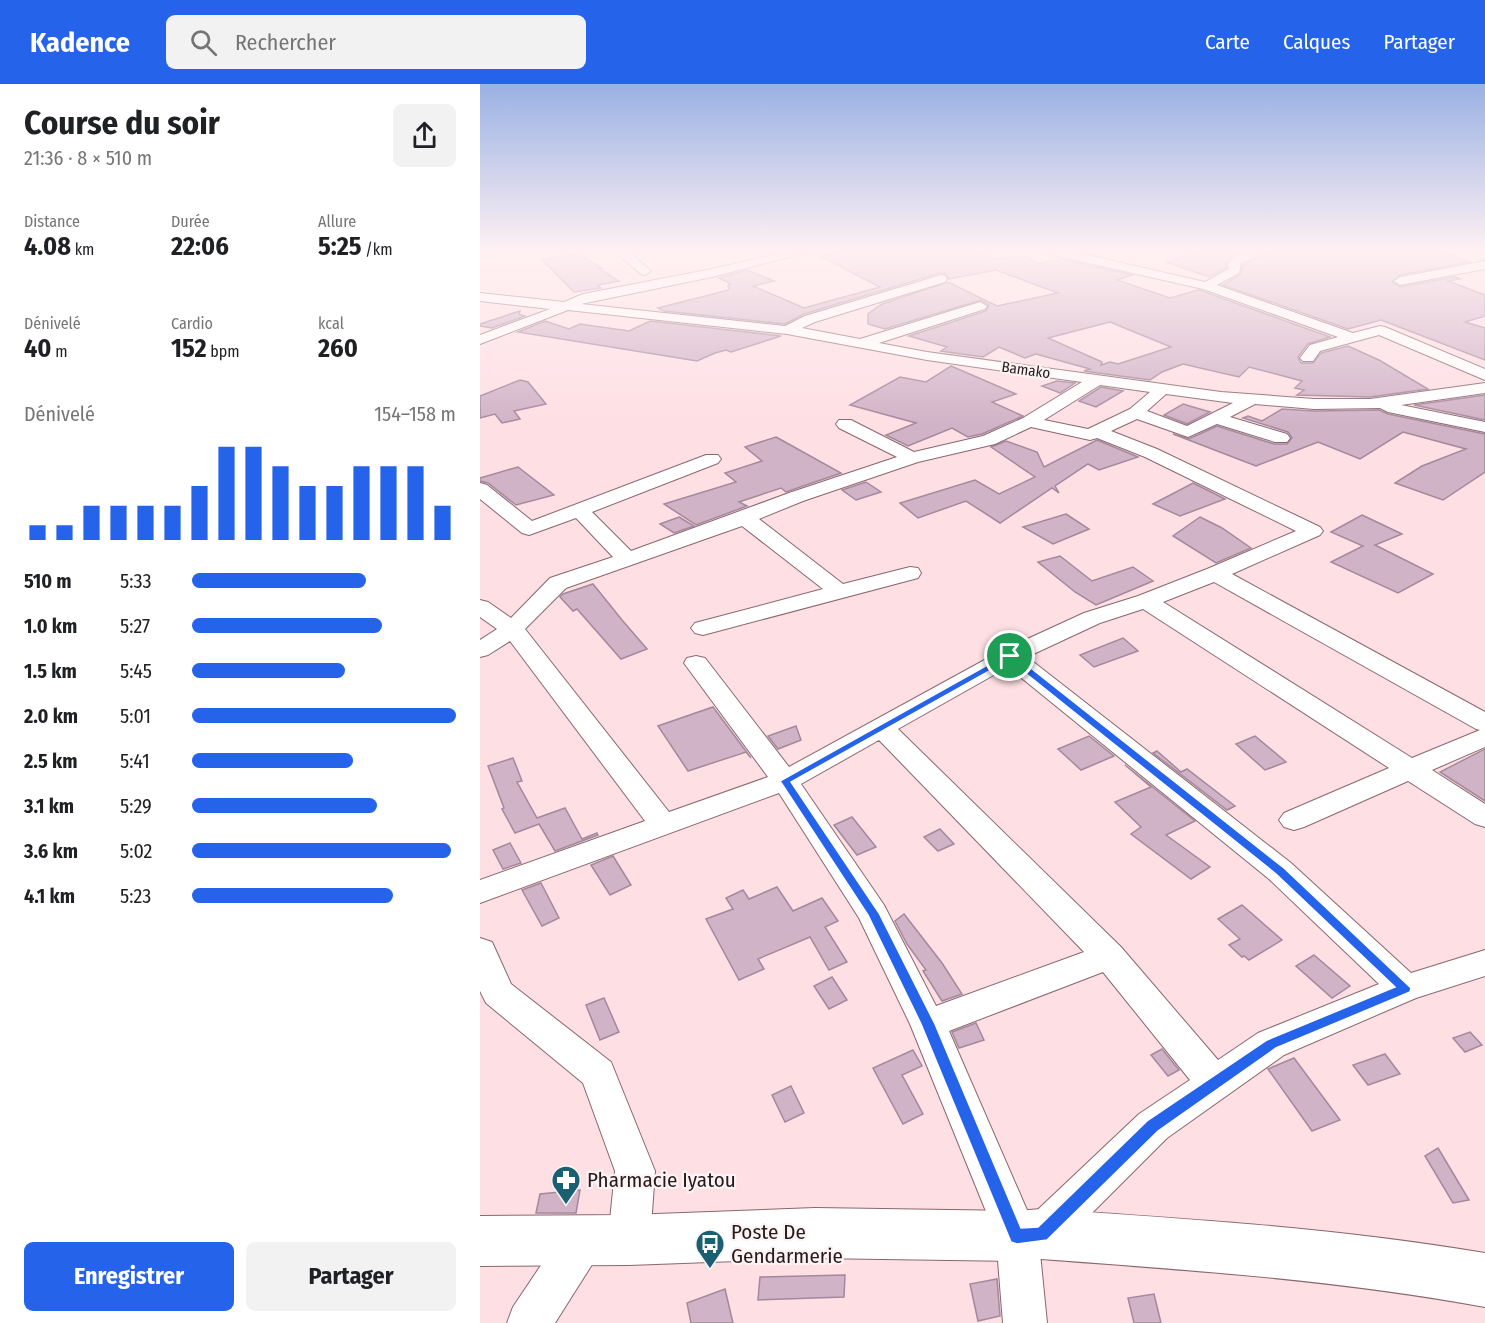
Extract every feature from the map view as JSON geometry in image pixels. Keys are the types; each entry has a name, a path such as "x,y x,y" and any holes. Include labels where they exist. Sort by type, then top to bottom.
{"street":[{"path":"480,340 562,309"},
{"name":"Bamako","path":"595,309 787,330 927,356 1161,390 1251,399 1314,404 1370,404 1485,388"},
{"path":"787,330 810,319 843,309"},
{"path":"860,344 972,309"},
{"path":"1272,309 1354,338"},
{"path":"1308,358 1315,348 1380,330 1485,375"},
{"path":"480,650 513,629 558,583 744,518 796,497 912,458 989,440 1029,422 1097,380"},
{"path":"1029,422 1090,435 1136,413 1161,390"},
{"path":"1136,413 1188,432 1251,399"},
{"path":"1370,404 1485,427"},
{"path":"1215,418 1281,438"},
{"path":"844,424 912,458"},
{"path":"480,892 785,781 1010,656 1092,618 1146,601 1215,574 1313,531 1151,453 1097,432"},
{"path":"480,489 529,529 712,459"},
{"path":"579,510 627,559"},
{"path":"744,518 837,591"},
{"path":"703,628 910,573"},
{"path":"1215,574 1485,723"},
{"path":"1146,601 1485,817"},
{"path":"480,607 513,629 663,825"},
{"path":"1010,656 1280,871 1405,988"},
{"path":"696,663 785,781 873,913 1029,1235 1025,1323"},
{"path":"882,728 1109,956 1215,1083"},
{"path":"1294,820 1485,737"},
{"path":"480,951 498,993 597,1073 635,1171 606,1240 529,1323"},
{"path":"928,1024 1109,956"},
{"path":"1029,1235 1153,1126 1271,1044 1405,988 1485,963"},
{"path":"480,1241 606,1240 815,1233 1029,1235 1260,1249 1412,1267 1485,1280"}],"building":[{"path":"660,309 821,309 804,314 785,324"},
{"path":"875,309 952,309 885,329 868,324 868,314"},
{"path":"987,309 1252,309 1330,337 1308,344 1298,357 1301,363 1313,363 1321,353 1348,346 1379,360 1428,389 1370,397 1297,395 1304,390 1295,388 1302,381 1249,367 1239,377 1183,364 1162,372 1150,380 1084,371 1090,369 1036,354 1025,358 999,347 983,357 941,351 947,347 909,336","holes":["1110,322 1171,347 1118,364 1110,362 1101,365 1102,362 1048,338"]},
{"path":"1291,309 1485,309 1485,316 1465,322 1485,328 1485,360 1381,320 1348,329"},
{"path":"520,311 519,314 525,316 492,328 480,326 480,324"},
{"path":"545,321 569,329 580,324 629,331 650,321 781,336 731,352 726,350 715,353 697,361 518,332"},
{"path":"951,366 1016,394 992,402 1023,416 982,434 968,437 952,428 908,446 886,435 916,423 850,405 900,377 926,382"},
{"path":"520,380 528,382 546,404 514,411 520,419 502,423 495,414 480,418 480,396"},
{"path":"1057,381 1075,383 1060,393 1042,386"},
{"path":"1101,387 1123,391 1096,407 1079,401"},
{"path":"1485,395 1485,420 1414,405"},
{"path":"1183,404 1210,412 1187,424 1164,415"},
{"path":"1282,409 1379,410 1388,414 1485,434 1485,472 1443,500 1395,483 1422,466 1466,449 1403,432 1360,459 1318,442 1256,466 1173,434 1189,439 1217,426 1274,444 1287,444 1292,438 1288,432 1243,418 1248,416 1262,421"},
{"path":"776,437 841,473 786,492 781,488 739,502 747,506 696,525 664,504 736,482 725,473 762,461 745,447"},
{"path":"1097,440 1138,457 1099,470 1088,464 1055,486 1059,493 1052,488 1000,523 966,501 918,518 900,503 975,480 999,494 1035,477 991,447 1006,441 1037,452 1044,467"},
{"path":"518,467 554,495 516,505 488,483 480,481 480,478"},
{"path":"866,482 881,492 856,500 842,490"},
{"path":"1193,483 1225,499 1180,516 1153,504"},
{"path":"1066,514 1089,529 1053,544 1023,527"},
{"path":"1362,515 1402,534 1375,545 1433,574 1398,593 1331,562 1363,546 1331,532"},
{"path":"679,517 694,526 674,533 660,524"},
{"path":"1200,517 1222,528 1251,548 1216,563 1173,536"},
{"path":"1060,556 1092,581 1133,567 1153,581 1096,605 1075,592 1038,562"},
{"path":"593,584 647,649 621,659 577,609 573,611 560,597"},
{"path":"1123,638 1138,651 1094,667 1080,655"},
{"path":"713,707 751,758 746,752 688,771 658,726"},
{"path":"796,726 801,740 778,749 768,736"},
{"path":"1089,736 1114,756 1081,770 1058,749"},
{"path":"1255,736 1286,762 1265,770 1236,744"},
{"path":"1485,749 1485,801 1440,772"},
{"path":"1157,751 1181,772 1187,769 1235,806 1227,810 1153,753"},
{"path":"513,758 522,781 517,782 537,818 565,808 582,839 597,833 598,835 555,851 539,824 515,833 502,809 504,808 488,766"},
{"path":"1125,765 1195,821 1166,835 1210,867 1191,879 1131,834 1141,827 1115,802 1151,787"},
{"path":"852,817 876,847 857,855 834,825"},
{"path":"940,829 954,844 938,851 924,837"},
{"path":"510,843 521,863 503,869 493,850"},
{"path":"613,856 631,885 610,895 591,865"},
{"path":"541,883 559,918 542,926 522,890"},
{"path":"777,887 793,911 822,898 838,921 825,927 847,962 829,970 810,937 758,959 764,969 739,980 706,919 733,909 726,898 743,890 749,899"},
{"path":"1242,905 1282,940 1249,960 1229,945 1240,939 1218,919"},
{"path":"904,914 942,963 962,994 942,1001 923,971 926,970 907,944 895,921"},
{"path":"1314,955 1350,986 1332,998 1296,966"},
{"path":"832,977 847,1000 829,1009 814,986"},
{"path":"604,998 619,1032 600,1040 586,1005"},
{"path":"976,1023 984,1040 959,1048 952,1032"},
{"path":"1470,1032 1482,1045 1465,1052 1453,1038"},
{"path":"1162,1049 1179,1070 1168,1076 1151,1055"},
{"path":"913,1050 922,1066 902,1075 923,1114 903,1124 873,1068"},
{"path":"1385,1054 1400,1074 1368,1085 1353,1065"},
{"path":"1294,1058 1340,1120 1312,1131 1268,1069"},
{"path":"791,1086 804,1113 785,1122 772,1095"},
{"path":"1438,1148 1469,1200 1453,1203 1425,1156"},
{"path":"580,1190 576,1213 536,1213 540,1194"},
{"path":"845,1275 844,1297 758,1300 760,1277"},
{"path":"997,1279 1000,1316 978,1321 970,1284"},
{"path":"725,1289 733,1323 691,1323 687,1303"},
{"path":"1154,1294 1161,1323 1134,1323 1128,1298"}],"place":[{"name":"Pharmacie Iyatou","path":"566,1206"},
{"name":"Poste De Gendarmerie","path":"710,1270"}],"route":[{"path":"1010,656 1280,871 1405,988 1271,1044 1153,1126 1041,1234 1017,1236 928,1024 873,913 785,781 1010,656"}]}
